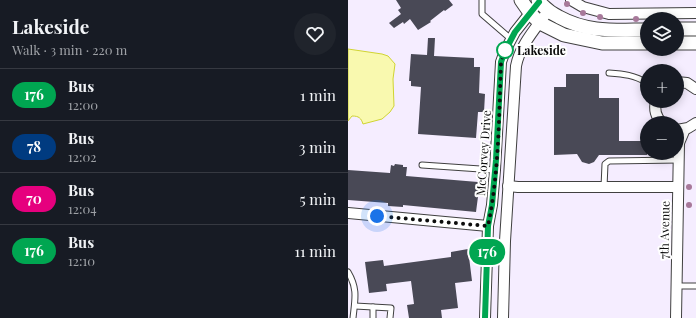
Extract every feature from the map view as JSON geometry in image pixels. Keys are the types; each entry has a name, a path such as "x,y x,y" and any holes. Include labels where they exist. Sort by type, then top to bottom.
{"street":[{"path":"521,0 530,13 540,23 564,35 602,43 640,43"},
{"path":"571,0 583,7 609,14 696,13"},
{"name":"McCorvey Drive","path":"485,318 488,226 492,205 496,159 501,62 511,39 519,26 541,3"},
{"path":"503,318 508,186 518,58 524,45 540,23 541,3"},
{"path":"541,3 572,24 586,28 640,30"},
{"path":"684,29 696,29"},
{"path":"684,43 696,43"},
{"path":"684,83 696,89"},
{"name":"7th Avenue","path":"684,129 696,123"},
{"path":"496,159 502,179 508,186 678,187"},
{"name":"7th Avenue","path":"676,318 679,160"},
{"path":"348,213 488,226 505,241"}],"lane":[{"path":"482,0 482,14 511,39"},
{"path":"609,73 625,74 640,78"},
{"path":"604,187 605,164 609,161 679,160"},
{"path":"422,165 495,170"},
{"path":"348,272 352,279 356,294 353,318"},
{"path":"677,286 696,286"},
{"path":"354,306 391,308 390,318"},
{"path":"372,318 373,307"}],"shaded area":[{"path":"348,49 382,54 388,56 395,64 393,79 394,106 382,119 363,124 359,118 352,116 348,121"}],"building":[{"path":"396,0 449,0 453,5 418,30 410,19 404,24 403,22 394,28 389,23 401,14 398,10 401,8"},
{"path":"428,38 435,38 434,56 474,58 474,67 480,67 479,93 485,94 484,112 478,112 476,138 418,134 421,87 411,86 411,81 409,81 411,54 427,55"},
{"path":"566,74 599,74 599,98 619,98 619,141 640,141 640,155 599,155 594,162 589,164 582,162 577,154 554,155 554,87 566,87"},
{"path":"395,164 407,167 406,176 478,182 477,189 479,189 476,212 403,205 403,207 388,206 388,203 348,200 348,170 390,173 391,165 394,166"},
{"path":"468,249 472,281 455,283 458,308 441,310 442,318 409,318 407,305 414,304 411,281 386,284 387,291 369,293 365,262 383,260 384,266 451,257 451,252"}],"bus line":[{"name":"176","path":"485,318 488,226 492,205 496,160 501,62 515,32 539,2"}],"place":[{"name":"Lakeside","path":"505,50"}],"route":[{"path":"377,216 488,226 492,205 496,160 501,62 505,50"}]}
